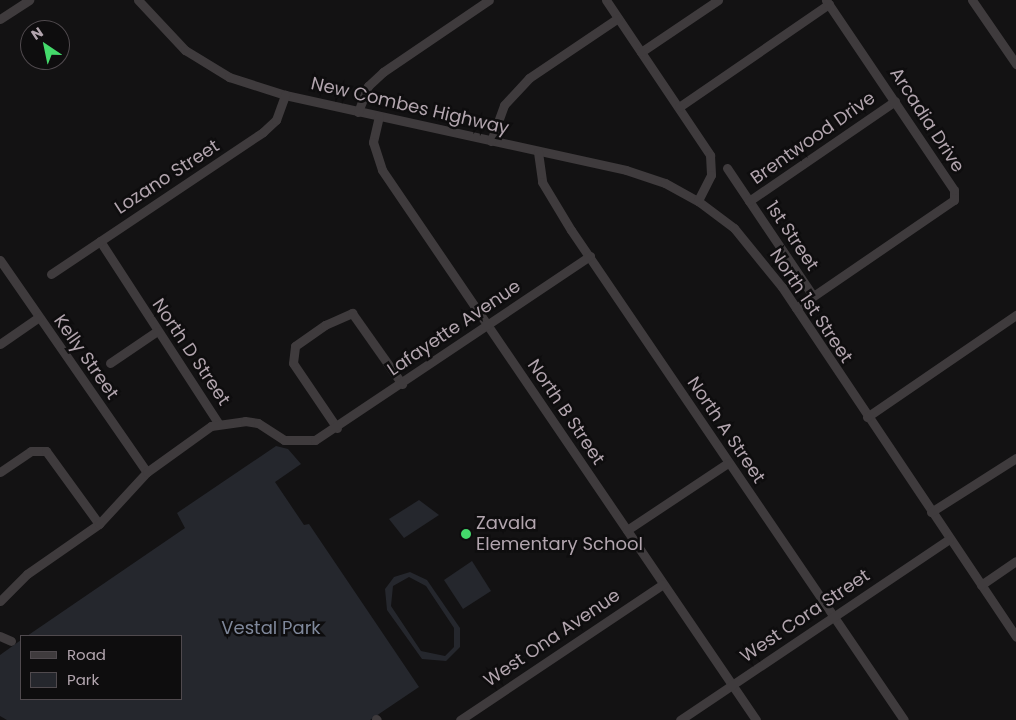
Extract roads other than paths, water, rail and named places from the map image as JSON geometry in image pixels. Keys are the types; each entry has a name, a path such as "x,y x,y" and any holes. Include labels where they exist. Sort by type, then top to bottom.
{"street":[{"path":"0,19 29,0"},
{"name":"New Combes Highway","path":"138,0 185,50 229,77 285,95 639,173 698,201"},
{"path":"358,112 366,89 379,75 489,0"},
{"path":"606,0 679,107 712,160 711,175 698,201"},
{"path":"641,52 718,0"},
{"path":"972,0 1016,64"},
{"path":"679,107 828,2"},
{"name":"Arcadia Drive","path":"796,308 954,200 954,190 828,2"},
{"path":"491,141 504,105 529,78 618,18"},
{"name":"Lozano Street","path":"51,274 263,132 276,120 285,95"},
{"name":"Brentwood Drive","path":"749,201 895,101"},
{"name":"North B Street","path":"379,116 373,142 382,170 756,720"},
{"name":"North A Street","path":"538,152 542,182 728,463 834,616 902,719"},
{"name":"1st Street","path":"727,168 813,296"},
{"name":"North 1st Street","path":"698,201 734,228 796,308 867,417 1016,636"},
{"name":"North D Street","path":"100,241 157,332 219,424 258,423 276,437 299,443 337,428"},
{"name":"Lafayette Avenue","path":"337,428 590,256"},
{"name":"Kelly Street","path":"0,260 147,472"},
{"path":"337,428 293,363 295,346 325,325 352,313 402,384"},
{"path":"867,417 1016,315"},
{"path":"0,344 39,318"},
{"path":"110,363 157,332"},
{"path":"0,601 20,580 99,524 147,472 219,424"},
{"path":"0,472 31,451 46,451 99,524"},
{"path":"931,512 1016,458"},
{"path":"627,530 728,463"},
{"name":"West Cora Street","path":"680,720 949,539"},
{"path":"980,585 1016,561"},
{"name":"West Ona Avenue","path":"460,720 663,584"},
{"path":"0,636 11,641"}],"place":[{"name":"Zavala Elementary School","path":"466,534"}],"park label":[{"name":"Vestal Park","path":"271,628"}]}
